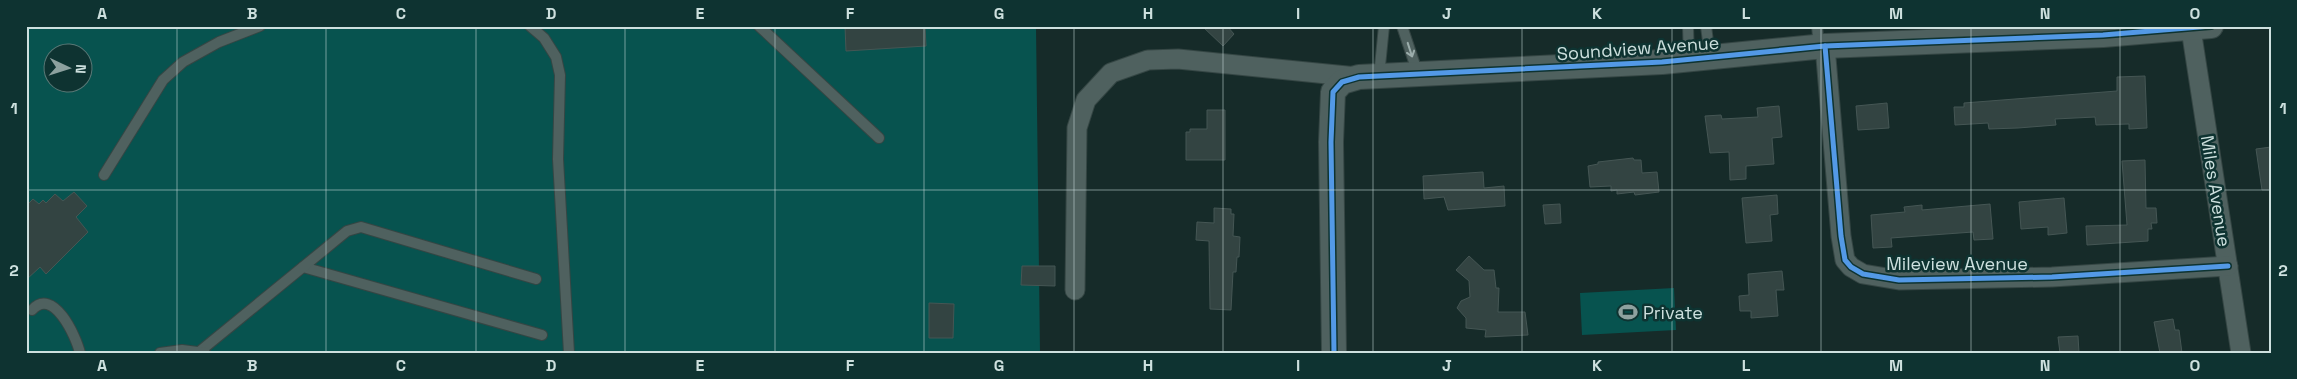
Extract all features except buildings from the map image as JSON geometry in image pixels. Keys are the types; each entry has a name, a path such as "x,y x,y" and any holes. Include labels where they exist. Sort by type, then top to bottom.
{"street":[{"name":"Soundview Avenue","path":"1334,353 1331,142 1333,92 1342,82 1369,77 1699,58 1820,40 2103,35 2204,27"},
{"name":"Miles Avenue","path":"2204,27 2228,266 2241,353"},
{"name":"Mileview Avenue","path":"1820,40 1845,260 1851,267 1863,274 1908,280 2052,277 2228,266"},
{"path":"1075,290 1078,128 1086,100 1111,73 1148,60 1178,59 1369,77"}],"lane":[{"path":"104,175 163,80 183,62 219,42 260,26"},
{"path":"530,26 544,38 556,57 560,74 558,159 569,353"},
{"path":"759,26 879,138"},
{"path":"1369,77 1384,26"},
{"path":"1402,26 1418,74"},
{"path":"1688,26 1699,58"},
{"path":"1699,58 1706,26"},
{"path":"160,353 182,350 202,352 347,231 361,227 536,279"},
{"path":"303,267 542,335"},
{"path":"32,310 37,304 44,303 52,306 70,327 80,353"}],"shaded area":[{"path":"26,26 1036,26 1040,353 26,353"},
{"name":"Private","path":"1674,288 1676,330 1582,335 1580,293"}],"cycle path":[{"path":"1334,353 1331,142 1333,92 1342,82 1359,77 1662,62 1825,46 2103,35 2211,26"},
{"path":"1825,46 1841,236 1845,260 1851,267 1863,274 1899,280 2052,277 2228,266"}],"place":[{"name":"Private","path":"1628,312"}]}
